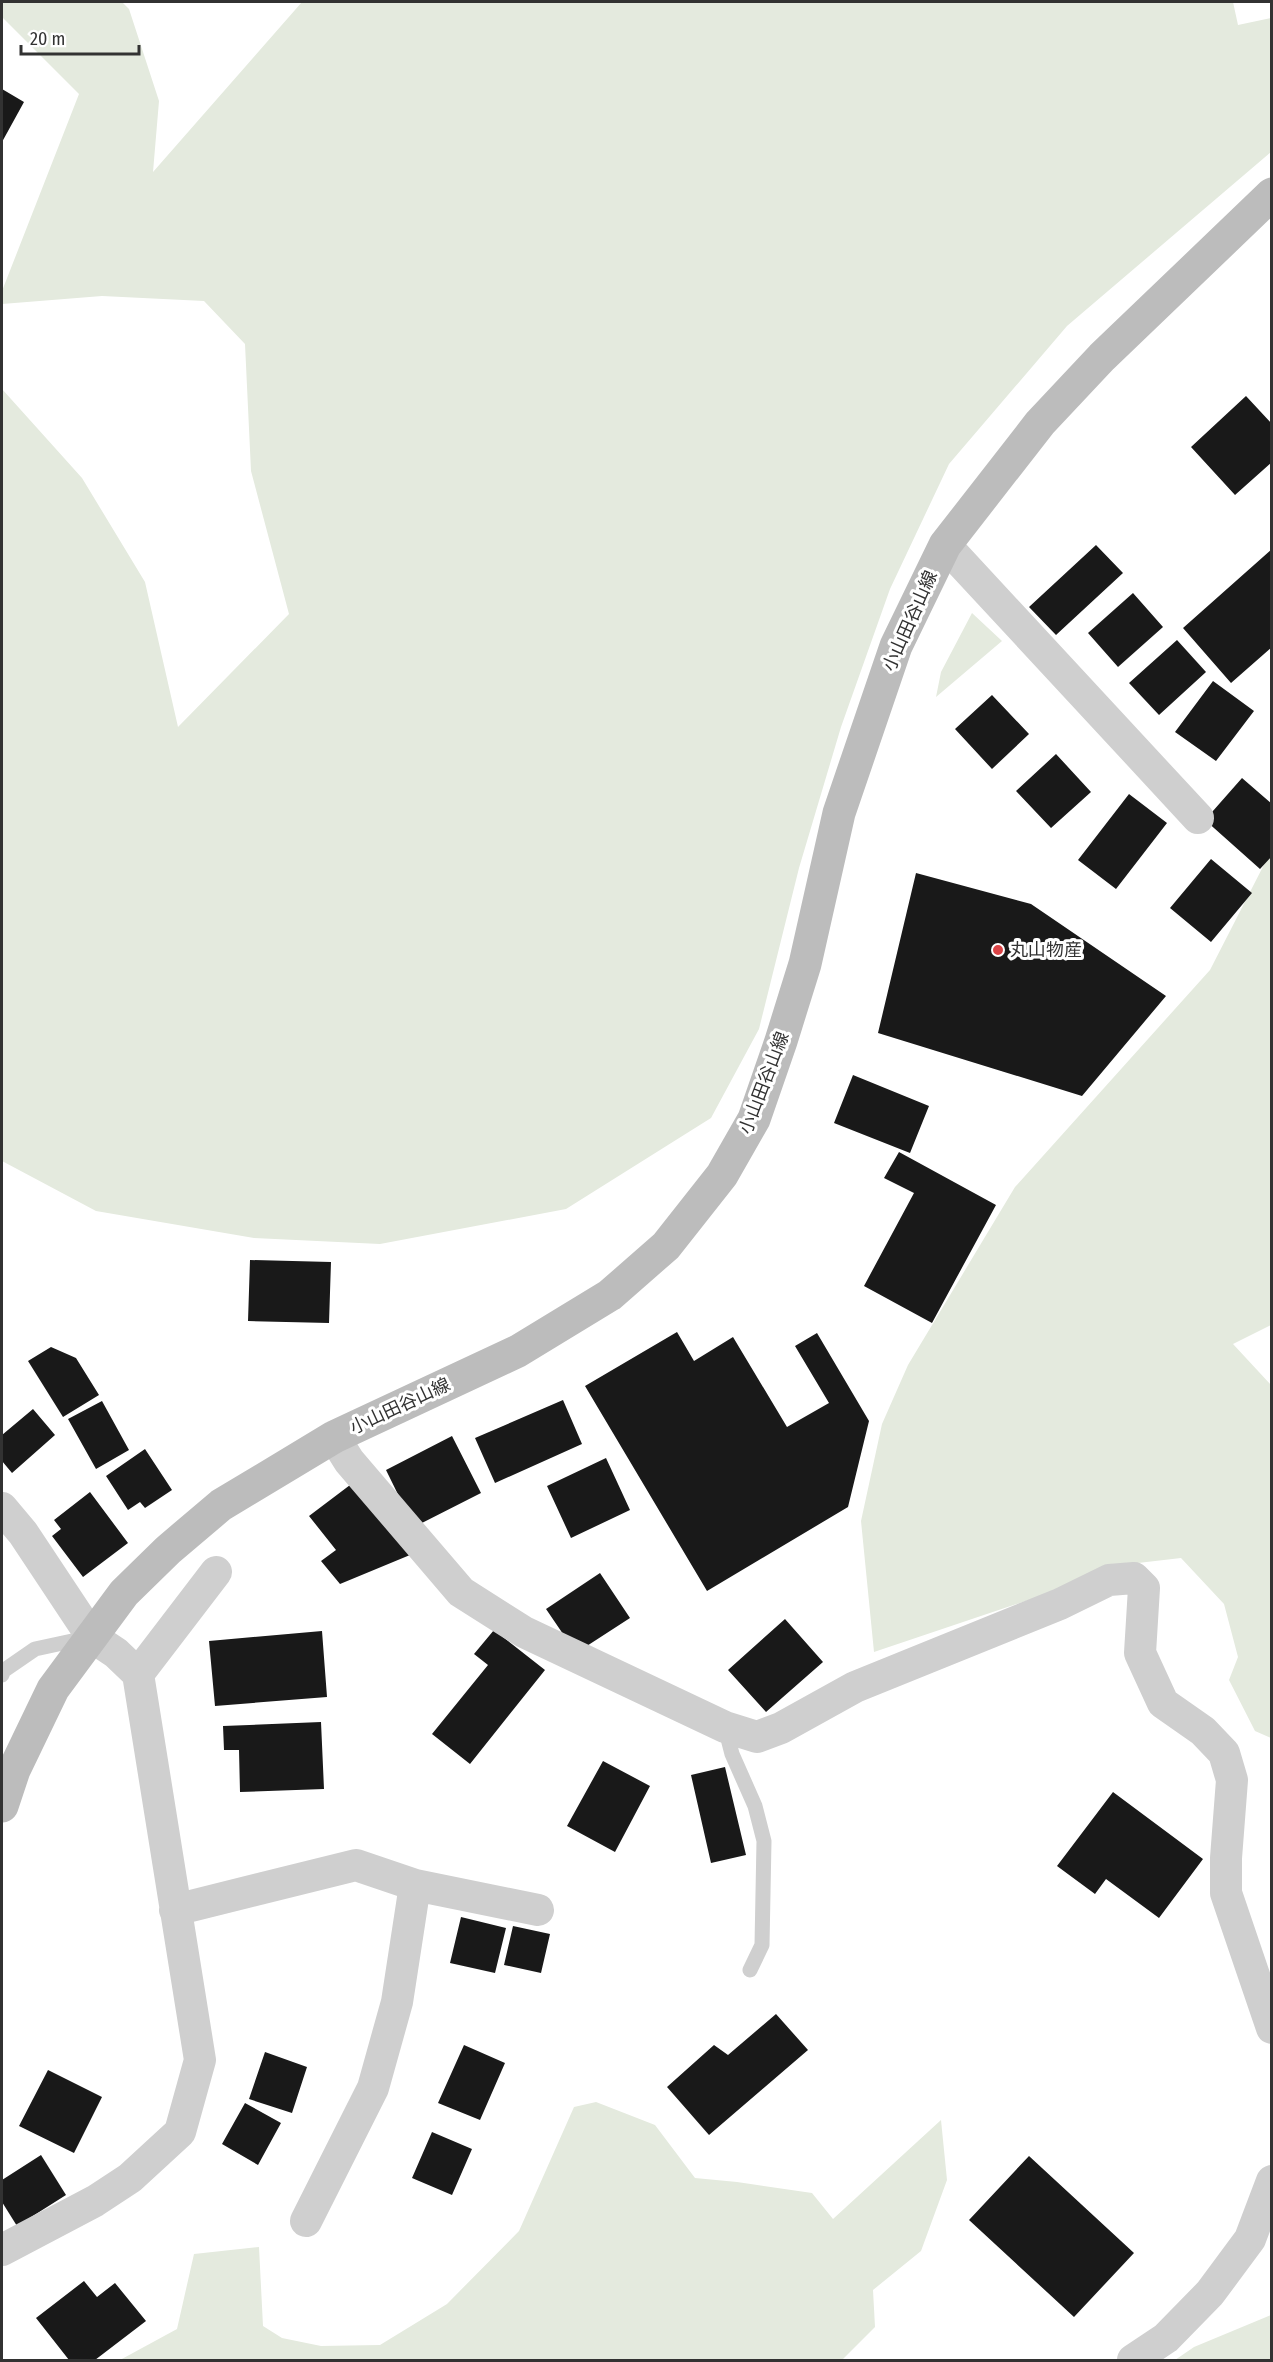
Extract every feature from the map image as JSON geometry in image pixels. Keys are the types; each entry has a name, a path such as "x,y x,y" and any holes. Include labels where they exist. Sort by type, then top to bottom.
{"main road":[{"name":"小山田谷山線","path":"2,1806 14,1770 53,1689 124,1593 168,1550 221,1505 334,1437 518,1351 610,1295 666,1246 722,1175 754,1119 781,1041 805,964 839,813 896,646 945,545 1040,423 1102,357 1272,194"}],"street":[{"path":"945,545 1198,818"},
{"path":"334,1437 349,1461 461,1592 524,1632 725,1728 757,1737 773,1731 855,1687 1060,1604 1109,1580 1134,1578 1144,1588 1140,1653 1163,1703 1203,1731 1224,1754 1230,1771 1232,1780 1226,1858 1226,1893 1272,2028"},
{"path":"2,1508 23,1533 92,1637 116,1653 138,1674 200,2060 180,2132 130,2178 94,2201 2,2250"},
{"path":"138,1674 216,1572"},
{"path":"175,1910 356,1865 416,1885 538,1910"},
{"path":"306,2221 373,2088 398,2002 416,1885"},
{"path":"1133,2361 1166,2338 1210,2293 1250,2239 1272,2181"}],"lane":[{"path":"2,1675 3,1671 35,1649 92,1637"},
{"path":"725,1728 732,1754 755,1806 764,1841 762,1945 750,1970"}],"shaded area":[{"path":"2,2 122,2 129,9 159,101 153,172 302,2 1233,2 1238,25 1271,18 1271,152 1067,326 949,464 890,589 841,727 799,868 759,1029 711,1118 566,1209 380,1244 254,1238 96,1211 2,1161 2,389 82,478 145,582 178,727 289,614 251,471 245,344 204,301 102,296 2,304 2,291 79,94 2,17"},
{"path":"972,613 1002,641 936,697 941,672"},
{"path":"1271,851 1271,1325 1233,1344 1271,1385 1271,1738 1255,1731 1229,1680 1238,1657 1224,1604 1181,1558 1138,1563 874,1652 861,1521 882,1424 908,1365 1015,1187 1210,970"},
{"path":"596,2102 655,2125 695,2178 812,2193 833,2219 941,2120 947,2180 921,2251 873,2290 875,2327 842,2360 120,2360 177,2329 194,2254 259,2247 263,2326 282,2338 321,2346 380,2345 447,2304 519,2231 574,2107"},
{"path":"1271,2315 1271,2360 1175,2360 1194,2347"}],"building":[{"path":"2,89 24,102 2,142"},
{"path":"1246,396 1272,424 1272,462 1235,495 1191,447"},
{"path":"1096,545 1123,573 1056,635 1029,607"},
{"path":"1272,549 1272,647 1231,683 1183,628"},
{"path":"1133,593 1163,627 1118,667 1088,633"},
{"path":"1177,640 1206,672 1159,715 1129,683"},
{"path":"1213,681 1254,711 1216,761 1175,732"},
{"path":"992,695 1029,734 992,769 955,729"},
{"path":"1056,754 1091,792 1051,828 1016,791"},
{"path":"1242,778 1272,804 1272,856 1260,869 1205,820"},
{"path":"1129,794 1167,823 1116,889 1078,860"},
{"path":"1211,859 1252,893 1211,942 1170,908"},
{"name":"丸山物産","path":"916,873 1031,904 1166,996 1082,1096 878,1033"},
{"path":"853,1075 929,1106 910,1153 834,1123"},
{"path":"899,1152 996,1205 932,1323 864,1286 914,1193 884,1178"},
{"path":"250,1260 331,1262 329,1323 248,1321"},
{"path":"677,1332 694,1361 733,1337 787,1427 829,1403 795,1346 817,1333 869,1421 848,1507 707,1591 585,1386"},
{"path":"51,1347 76,1358 99,1395 63,1417 28,1361"},
{"path":"563,1400 582,1444 495,1483 475,1438"},
{"path":"102,1401 129,1450 96,1469 68,1419"},
{"path":"33,1409 55,1435 12,1473 2,1461 2,1435"},
{"path":"452,1436 481,1493 414,1527 386,1470"},
{"path":"145,1449 172,1490 145,1508 140,1502 128,1510 106,1476"},
{"path":"606,1458 630,1510 571,1538 547,1486"},
{"path":"354,1482 410,1555 340,1584 321,1561 336,1550 309,1516"},
{"path":"90,1492 128,1543 83,1577 52,1536 61,1529 54,1520"},
{"path":"600,1573 630,1618 576,1653 546,1609"},
{"path":"785,1619 823,1662 766,1712 728,1670"},
{"path":"494,1630 545,1670 470,1764 432,1734 488,1665 474,1654"},
{"path":"322,1631 327,1697 215,1706 209,1641"},
{"path":"321,1722 324,1789 240,1792 239,1750 224,1750 223,1726"},
{"path":"603,1761 650,1786 615,1852 567,1826"},
{"path":"725,1767 746,1855 711,1863 691,1775"},
{"path":"1113,1792 1203,1859 1159,1918 1106,1879 1095,1894 1057,1866"},
{"path":"461,1917 506,1928 495,1973 450,1963"},
{"path":"513,1926 550,1934 541,1973 504,1965"},
{"path":"776,2014 808,2050 709,2135 667,2087 714,2045 728,2055"},
{"path":"464,2045 505,2063 480,2120 438,2103"},
{"path":"265,2052 307,2067 292,2113 249,2099"},
{"path":"48,2070 102,2097 74,2153 19,2126"},
{"path":"245,2103 281,2123 258,2165 222,2144"},
{"path":"432,2132 472,2149 452,2195 412,2178"},
{"path":"41,2155 66,2195 17,2226 2,2202 2,2180"},
{"path":"1029,2156 1134,2253 1074,2317 969,2220"},
{"path":"84,2281 97,2297 115,2283 146,2321 95,2360 69,2360 36,2318"}],"place":[{"name":"丸山物産","path":"998,950"}]}
